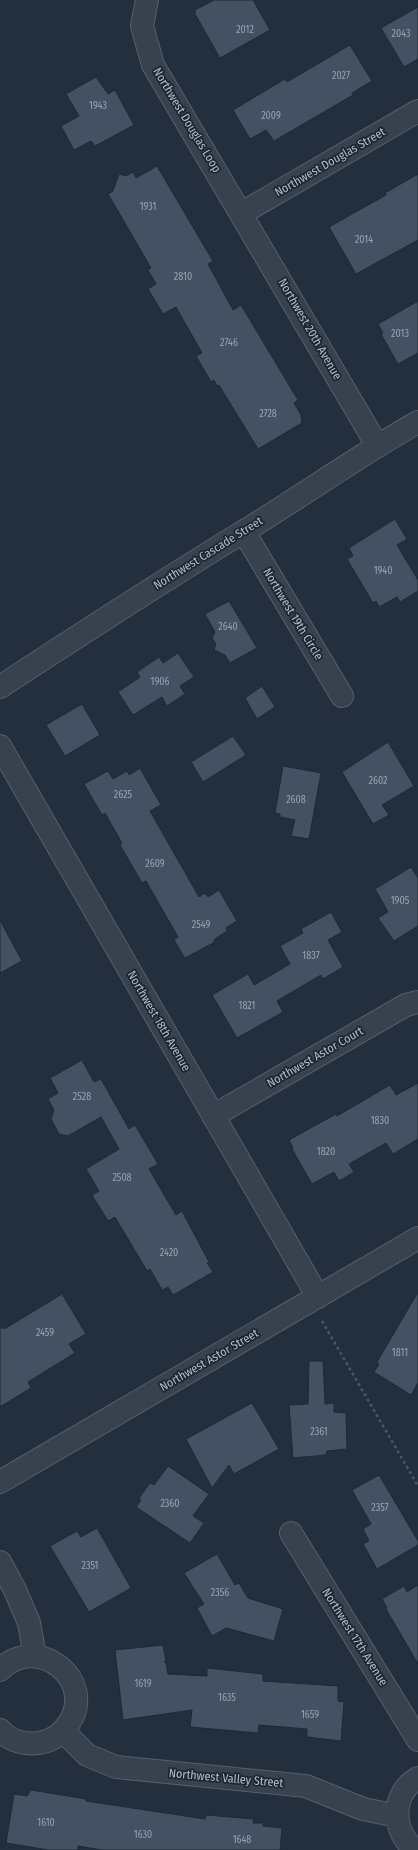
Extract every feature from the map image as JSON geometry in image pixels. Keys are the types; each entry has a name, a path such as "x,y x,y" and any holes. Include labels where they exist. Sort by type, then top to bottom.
{"street":[{"name":"Northwest Douglas Loop","path":"147,0 142,26 153,65 242,213"},
{"name":"Northwest Douglas Street","path":"242,213 418,111"},
{"name":"Northwest 20th Avenue","path":"242,213 377,445"},
{"name":"Northwest Cascade Street","path":"0,687 197,559 244,532 377,445 418,422"},
{"name":"Northwest 19th Circle","path":"244,532 342,696"},
{"name":"Northwest 18th Avenue","path":"0,746 213,1116 314,1299"},
{"name":"Northwest Astor Court","path":"213,1116 406,1005 418,1002"},
{"name":"Northwest Astor Street","path":"0,1482 418,1238"},
{"name":"Northwest 17th Avenue","path":"291,1533 418,1740"},
{"path":"0,1562 15,1590 29,1623 35,1656"},
{"path":"0,1670 14,1660 24,1656 35,1656 47,1659 58,1665 67,1674 73,1685 76,1696 75,1709 71,1720 63,1731 55,1738 34,1744 23,1743 13,1740 0,1730"},
{"name":"Northwest Valley Street","path":"63,1731 87,1755 116,1767 306,1786 363,1809 397,1816"},
{"path":"415,1850 400,1831 397,1816 400,1799 403,1792 418,1778"}],"path":[{"path":"314,1299 418,1486"}],"building":[{"path":"214,0 253,0 270,30 220,58 195,14 195,10"},
{"path":"418,7 418,59 404,67 381,28"},
{"path":"350,45 372,81 352,93 353,95 274,141 266,130 250,139 233,110 285,79 287,82"},
{"path":"96,77 108,94 115,90 134,125 95,146 91,141 74,150 61,126 79,116 66,94"},
{"path":"157,166 213,261 208,264 233,310 241,305 298,400 294,403 301,415 302,423 258,449 219,385 217,386 214,380 211,382 196,356 202,353 176,307 163,314 148,289 156,284 148,270 151,268 108,194 113,191 119,174 126,176 133,172 136,178"},
{"path":"418,174 418,240 356,274 329,227 386,195 385,193"},
{"path":"418,301 418,353 398,364 381,334 383,333 378,324"},
{"path":"395,519 407,539 397,545 418,580 418,591 400,602 397,597 379,607 376,601 373,603 347,559 353,556 349,548"},
{"path":"229,601 257,648 230,663 225,655 214,650 216,644 212,638 215,632 205,614"},
{"path":"178,653 194,677 180,686 185,694 167,706 162,697 133,715 118,692 140,677 137,672 159,657 163,663"},
{"path":"262,686 275,707 257,719 245,698"},
{"path":"82,704 100,735 65,756 46,725"},
{"path":"233,736 246,755 203,782 191,762"},
{"path":"388,742 414,786 382,805 389,815 373,824 342,772"},
{"path":"283,766 321,773 309,839 291,836 295,820 280,817 280,814 275,813"},
{"path":"140,768 161,805 150,811 199,897 205,893 208,897 219,890 237,921 226,928 227,931 215,939 213,943 185,958 174,940 178,937 146,881 142,883 120,845 122,843 105,813 102,815 84,784 108,771 113,779 127,771 129,775"},
{"path":"411,867 418,878 418,926 394,941 378,918 388,912 375,889"},
{"path":"331,912 342,932 328,940 343,967 323,979 321,975 277,1001 283,1012 237,1038 212,995 248,974 254,985 290,964 280,946 303,933 301,929"},
{"path":"0,920 22,961 0,973"},
{"path":"82,1060 94,1082 101,1079 129,1129 135,1125 158,1164 149,1169 176,1215 182,1211 209,1262 207,1263 213,1272 173,1295 168,1287 162,1290 150,1269 147,1271 115,1217 108,1221 92,1195 99,1191 86,1169 119,1149 101,1117 68,1136 59,1134 51,1119 54,1110 48,1099 58,1093 50,1078"},
{"path":"418,1083 418,1139 393,1154 386,1143 349,1164 354,1172 339,1181 334,1172 312,1184 292,1149 293,1148 289,1140 336,1114 337,1116 390,1085 396,1095"},
{"path":"418,1292 418,1383 411,1395 374,1372 379,1364 377,1362"},
{"path":"62,1294 86,1334 69,1344 75,1353 28,1382 31,1388 0,1407 0,1328 6,1328"},
{"path":"309,1361 323,1361 325,1404 334,1403 334,1412 346,1413 347,1449 327,1451 326,1455 293,1458 289,1405 308,1404"},
{"path":"252,1403 279,1449 234,1474 229,1465 212,1488 186,1439"},
{"path":"168,1466 209,1494 193,1516 204,1523 190,1543 136,1507 141,1500 139,1498 150,1483 154,1485"},
{"path":"379,1475 418,1541 418,1545 377,1569 363,1544 369,1541 363,1529 371,1524 352,1490"},
{"path":"97,1528 131,1588 89,1612 50,1546 77,1531 81,1537"},
{"path":"217,1554 235,1585 239,1583 248,1598 283,1609 274,1641 226,1628 212,1636 197,1608 204,1604 184,1573"},
{"path":"418,1585 418,1664 386,1609 387,1608 382,1599 404,1586 407,1592"},
{"path":"163,1645 166,1661 164,1662 166,1662 168,1674 207,1676 207,1668 263,1674 263,1681 338,1686 338,1701 344,1702 341,1741 307,1737 307,1729 259,1725 258,1733 190,1727 192,1710 123,1720 115,1650"},
{"path":"31,1790 86,1799 86,1801 205,1819 206,1815 254,1819 253,1823 263,1823 263,1826 282,1828 280,1850 102,1850 78,1846 78,1850 48,1850 6,1843 14,1794 27,1796"}]}
